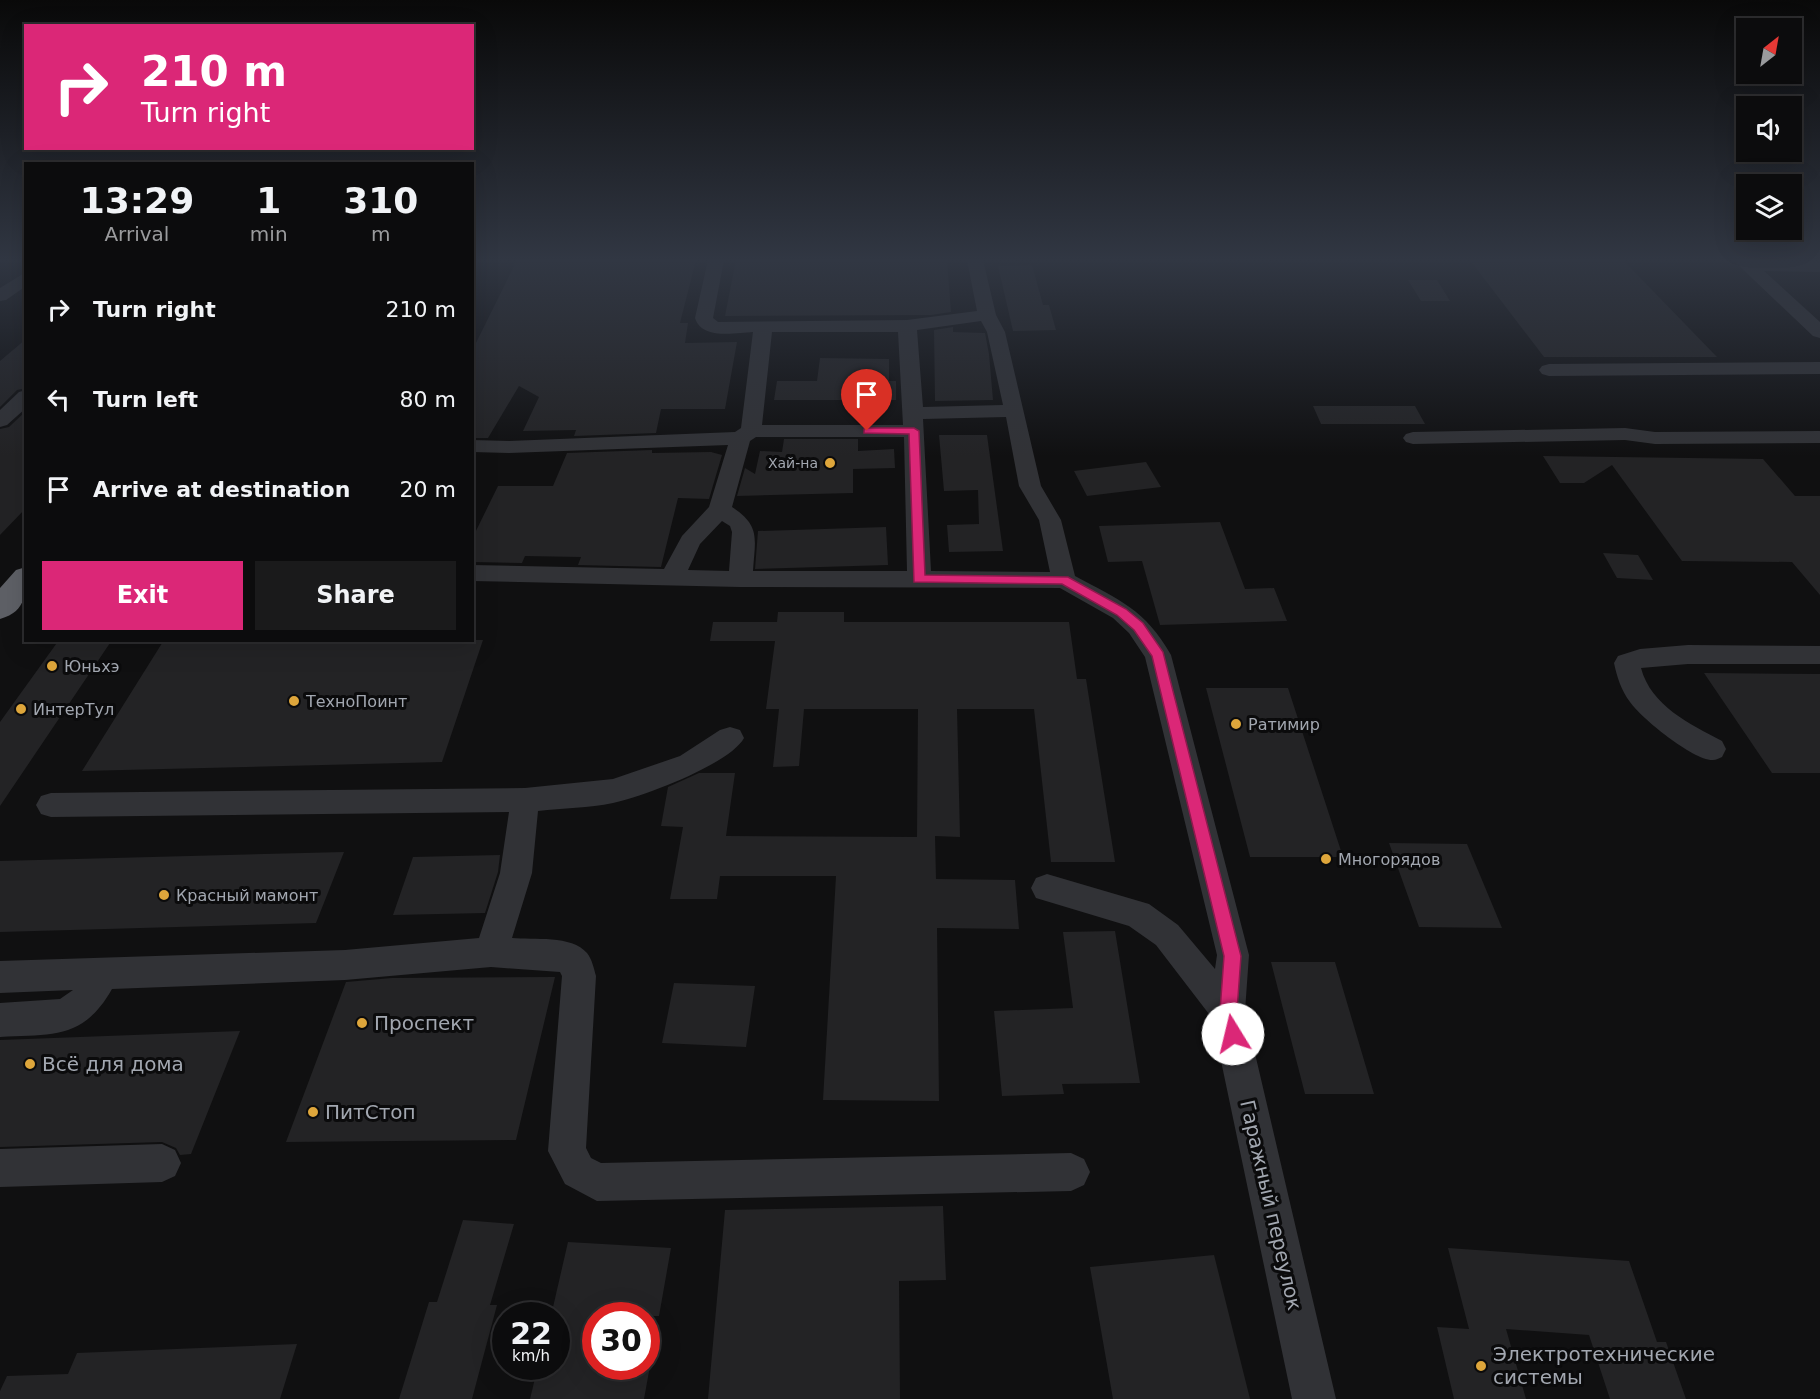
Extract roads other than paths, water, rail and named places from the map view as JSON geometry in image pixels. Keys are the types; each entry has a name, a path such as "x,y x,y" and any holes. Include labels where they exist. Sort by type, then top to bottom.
{"highway":[{"path":"0,608 24,579"}],"street":[{"path":"709,325 716,328 912,325"},
{"path":"992,325 1015,411 1030,486 1050,520 1064,580"},
{"path":"672,578 690,541 720,509 745,435 763,326"},
{"path":"907,326 919,579"},
{"path":"1549,370 1820,368"},
{"path":"0,421 24,398"},
{"path":"474,446 509,447 745,435 913,422 1015,411"},
{"path":"1413,438 1625,434 1655,438 1820,437"},
{"path":"720,509 739,522 744,532 740,579"},
{"path":"474,573 740,579 1064,580 1122,612 1138,627 1158,656 1233,956 1228,1011"},
{"path":"1712,749 1664,720 1642,702 1628,672 1627,663 1634,659 1666,655 1820,655"},
{"path":"51,805 525,800 614,791 690,764 730,738"},
{"path":"491,952 516,873 525,800"},
{"path":"1047,888 1138,914 1167,935 1228,1011"},
{"path":"0,977 345,965 491,952 566,957 576,964 579,975 567,1151 578,1171 597,1182 1071,1172"},
{"path":"0,1020 48,1017 73,1012 89,995 102,974"},
{"name":"Гаражный переулок","path":"1228,1011 1314,1399"},
{"path":"0,1168 162,1163"}],"place":[{"name":"Хай-на","path":"830,463"},
{"name":"Юньхэ","path":"52,666"},
{"name":"ТехноПоинт","path":"294,701"},
{"name":"ИнтерТул","path":"21,709"},
{"name":"Ратимир","path":"1236,724"},
{"name":"Многорядов","path":"1326,859"},
{"name":"Красный мамонт","path":"164,895"},
{"name":"Проспект","path":"362,1023"},
{"name":"Всё для дома","path":"30,1064"},
{"name":"ПитСтоп","path":"313,1112"},
{"name":"Электротехнические системы","path":"1481,1366"}]}
